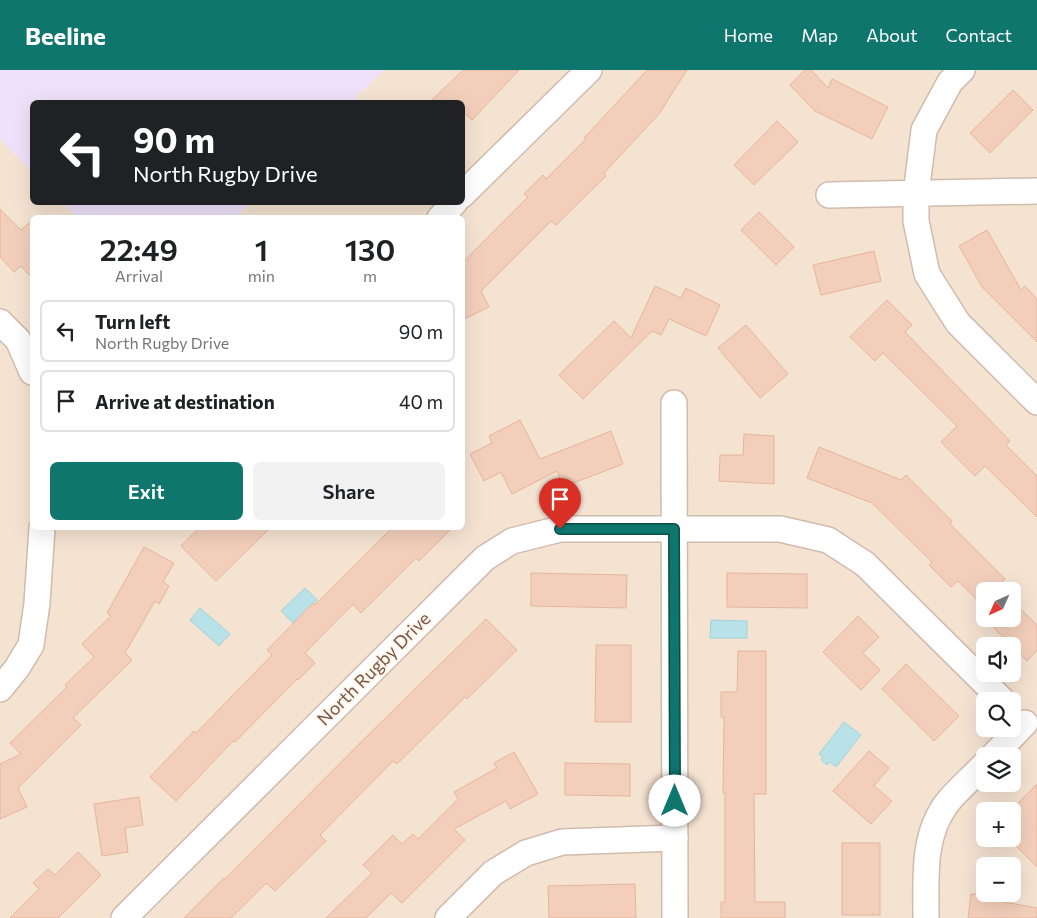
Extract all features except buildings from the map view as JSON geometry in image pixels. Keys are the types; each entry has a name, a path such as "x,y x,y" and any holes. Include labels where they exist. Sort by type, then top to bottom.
{"street":[{"path":"465,192 589,70"},
{"path":"962,70 950,82 924,130 916,194 916,221 927,274 958,322 1037,402"},
{"path":"829,196 1037,191"},
{"path":"443,215 452,205"},
{"path":"0,322 18,340 30,367"},
{"path":"674,403 675,918"},
{"name":"North Rugby Drive","path":"124,918 486,558 512,540 560,529 780,529 828,540 865,564 993,692"},
{"path":"0,689 18,668 30,645 37,603 42,530"},
{"path":"1002,747 1025,723"},
{"path":"926,918 926,856 933,828 947,803 976,773"},
{"path":"448,918 493,872 526,853 562,842 675,838"}],"shaded area":[{"path":"0,70 384,70 353,100 30,100 30,170 0,139"},
{"path":"384,70 1037,70 1037,918 0,918 0,139 30,170 30,205 64,205 75,215 30,215 30,530 465,530 465,215 237,215 248,205 465,205 465,100 353,100"},
{"path":"65,205 248,205 238,215 75,215"}],"water":[{"path":"305,588 317,600 294,624 281,611"},
{"path":"200,608 230,634 219,646 190,620"},
{"path":"711,620 747,621 747,638 710,638"},
{"path":"844,722 861,735 836,767 830,762 827,765 821,760 823,757 819,754"}],"route":[{"path":"560,529 674,529 675,801"}]}
